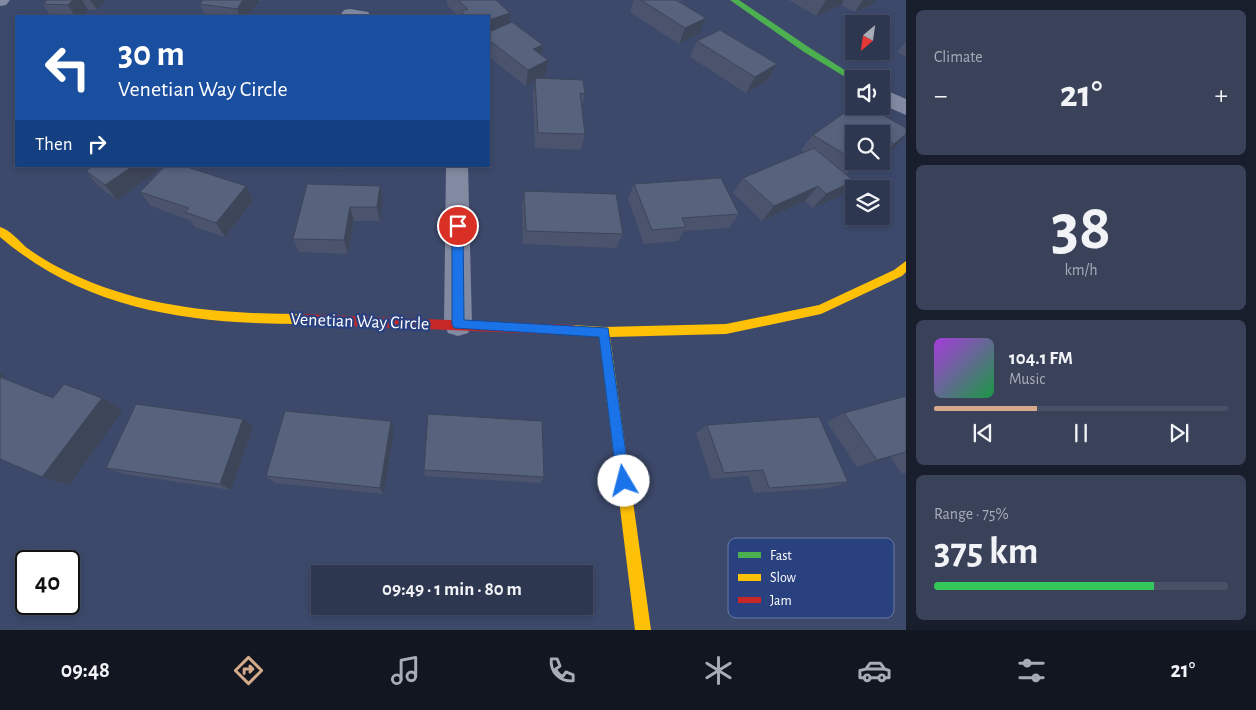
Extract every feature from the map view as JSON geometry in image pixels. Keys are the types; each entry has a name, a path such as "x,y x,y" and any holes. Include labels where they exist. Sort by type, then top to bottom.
{"street":[{"path":"734,0 807,50 845,73"},
{"path":"890,99 906,108"},
{"path":"457,167 458,324"},
{"name":"Venetian Way Circle","path":"0,231 28,254 72,278 118,296 171,310 218,317 458,324 604,332 726,329 821,309 898,273 906,265"},
{"path":"604,332 643,630"}],"building":[{"path":"47,0 73,0 68,5 43,4"},
{"path":"203,0 243,0 237,9 200,4"},
{"path":"458,0 496,0 510,13 490,20 490,15 465,15 461,11 468,9"},
{"path":"641,0 676,0 706,18 685,28"},
{"path":"512,22 543,45 533,49 548,60 528,70 490,41 490,32"},
{"path":"720,30 777,64 755,77 697,41"},
{"path":"535,78 583,80 585,94 580,93 585,134 538,133"},
{"path":"845,112 845,115 883,115 906,128 906,134 894,144 890,141 890,125 845,125 845,155 813,135"},
{"path":"814,148 853,180 845,180 845,185 826,194 818,186 774,206 743,178"},
{"path":"92,167 132,167 105,185 86,171"},
{"path":"164,167 187,167 246,186 216,223 185,212 189,208 140,192"},
{"path":"721,178 739,214 682,218 686,227 652,230 634,184"},
{"path":"307,184 380,186 377,207 350,207 344,240 293,239"},
{"path":"524,191 616,194 623,234 526,231"},
{"path":"0,377 53,398 64,384 102,398 42,477 0,459"},
{"path":"906,396 906,452 877,460 844,413"},
{"path":"136,404 243,419 220,484 106,468"},
{"path":"285,411 391,421 380,488 266,476"},
{"path":"428,414 542,421 544,477 424,470"},
{"path":"819,417 848,482 769,488 763,470 724,473 707,425"}],"traffic: fast":[{"path":"734,0 807,50 845,73"}],"traffic: slow":[{"path":"0,231 46,266 93,287 144,304 195,314 239,319 302,319"},
{"path":"572,330 604,332 726,329 821,309 898,273 906,265"},
{"path":"604,332 643,630"}],"traffic: jam":[{"path":"302,319 572,330"}],"route":[{"path":"458,226 458,324 604,332 624,481"}]}
